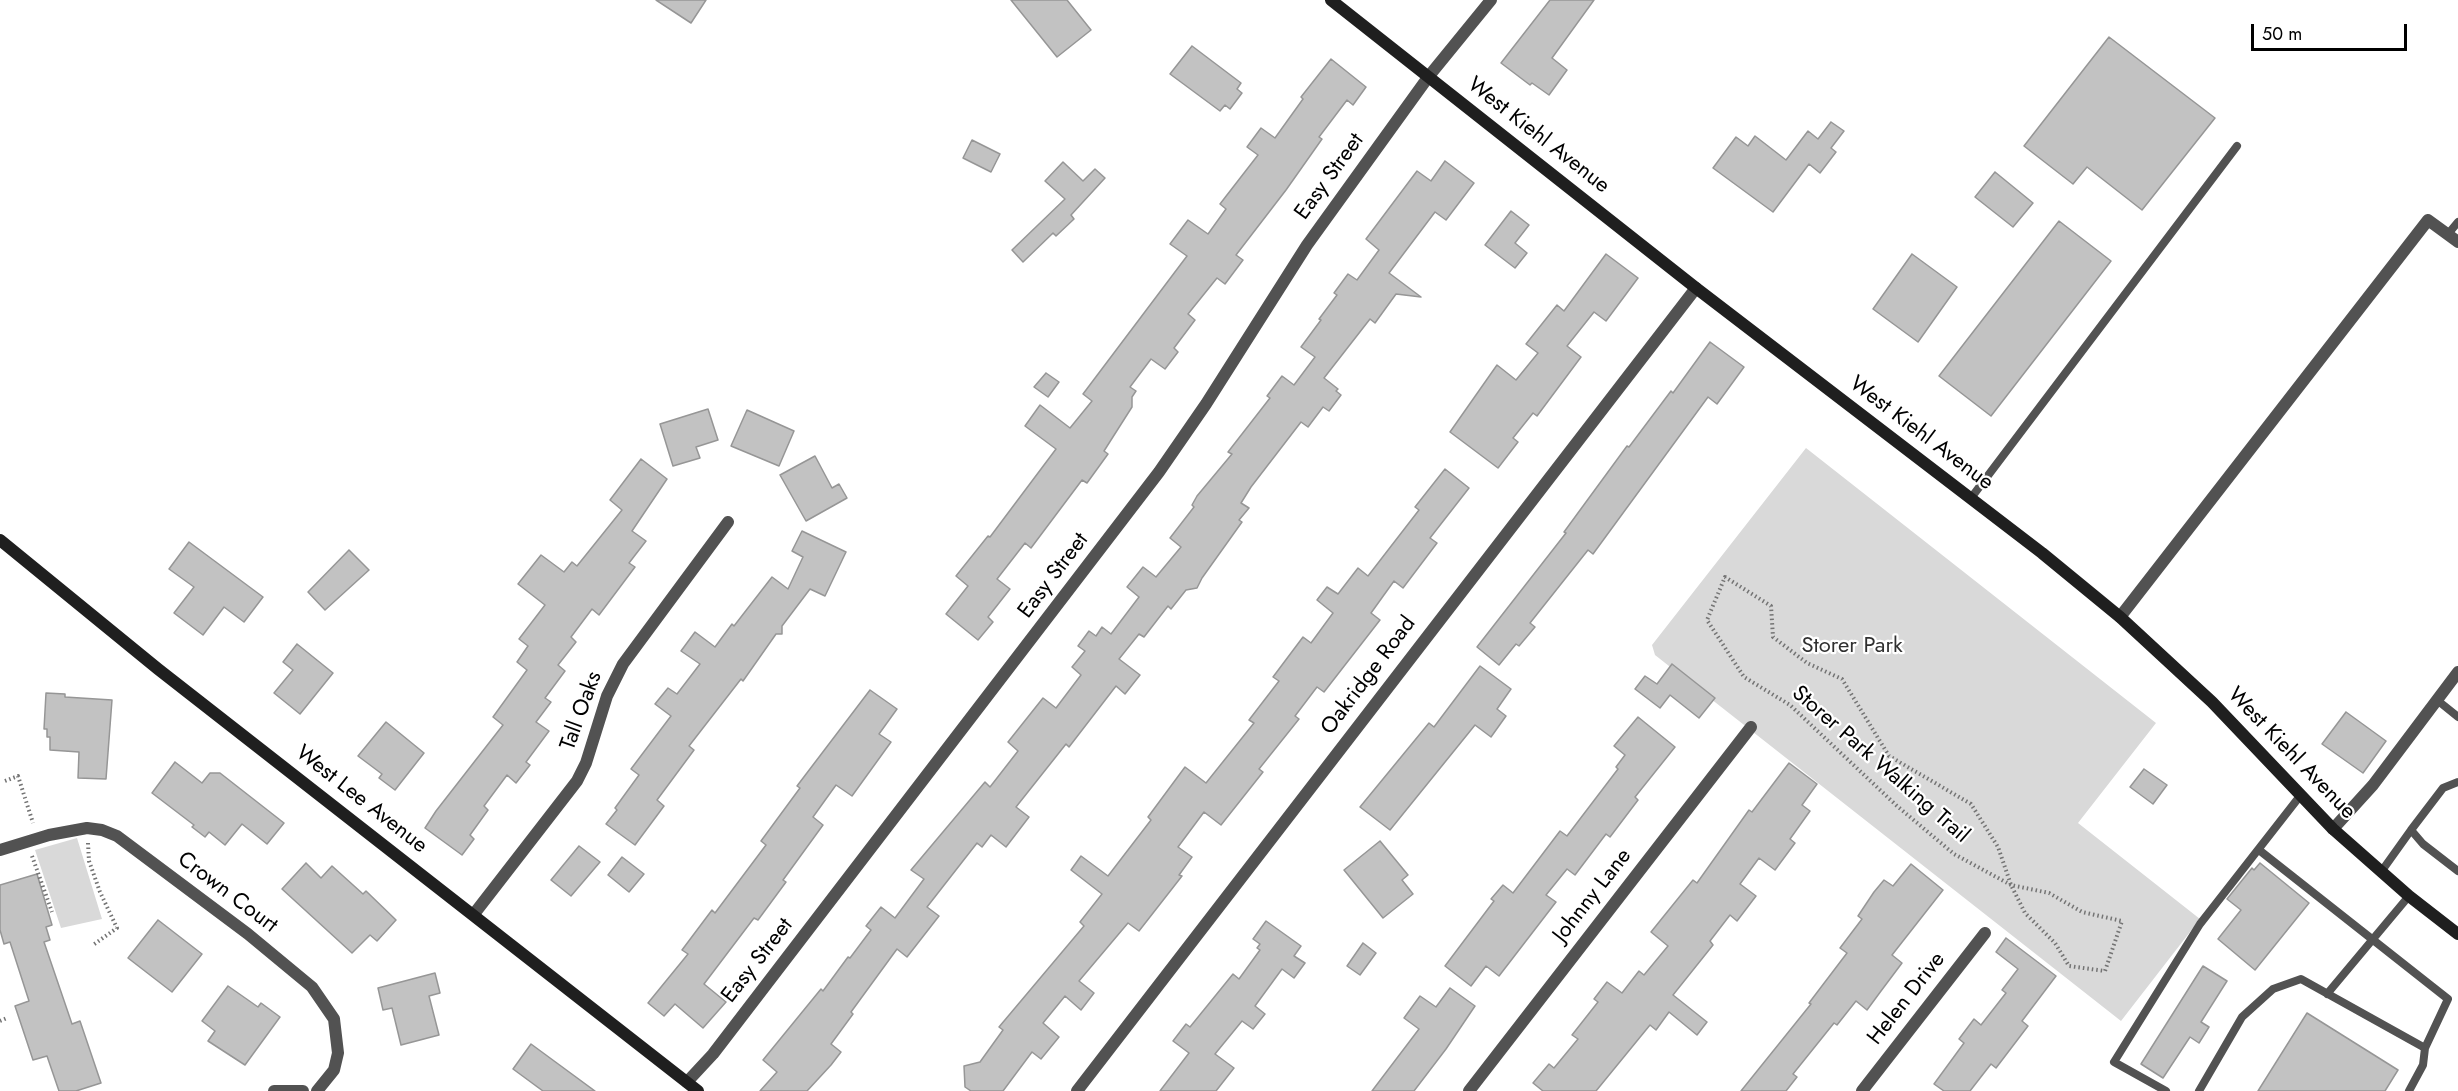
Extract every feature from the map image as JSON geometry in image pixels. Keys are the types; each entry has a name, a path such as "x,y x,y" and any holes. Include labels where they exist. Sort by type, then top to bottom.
{"street":[{"name":"West Kiehl Avenue","path":"1331,0 1696,288 1971,498 2120,617 2212,702 2333,829 2409,896 2458,934"},
{"name":"Easy Street","path":"687,1082 713,1054 1159,472 1206,404 1307,244 1429,76 1491,0"},
{"path":"2120,617 2428,220 2453,238"},
{"name":"Oakridge Road","path":"1077,1091 1696,288"},
{"name":"Tall Oaks","path":"474,914 577,781 586,763 607,696 623,664 728,522"},
{"name":"West Lee Avenue","path":"0,540 158,669 699,1091"},
{"path":"2333,829 2373,785 2458,672"},
{"name":"Johnny Lane","path":"1469,1091 1750,727"},
{"name":"Crown Court","path":"0,850 32,840 87,828 102,830 117,836 248,934 312,987 334,1018 339,1053 334,1070 317,1091"},
{"name":"Helen Drive","path":"1862,1091 1985,933"},
{"path":"274,1091 303,1091"}],"lane":[{"path":"1971,498 2237,146"},
{"path":"2453,238 2458,222"},
{"path":"2437,700 2458,717"},
{"path":"2381,872 2443,788 2458,782"},
{"path":"2166,1091 2114,1062 2200,924 2300,796"},
{"path":"2411,830 2423,844 2458,871"},
{"path":"2259,850 2371,941 2448,999 2425,1048 2423,1065 2409,1091"},
{"path":"2327,994 2409,896"},
{"path":"2199,1091 2242,1017 2273,989 2301,979 2425,1048"}],"path":[{"name":"Storer Park Walking Trail","path":"2011,885 1954,854 1897,806 1790,705 1744,677 1707,620 1725,577 1772,606 1773,637 1807,663 1842,679 1889,756 1971,804 1998,847 2011,885 2025,913 2055,943 2069,966 2105,971 2122,921 2082,912 2049,893 2011,885"},
{"path":"5,781 18,776 32,840 52,912"},
{"path":"87,828 89,861 117,928 93,945"},
{"path":"0,1021 7,1018"}],"green space":[{"name":"Storer Park","path":"1806,448 2156,723 2078,823 2200,919 2121,1021 1655,655 1652,645"},
{"path":"77,838 102,919 61,928 35,850"}],"building":[{"path":"656,0 706,0 691,23"},
{"path":"1011,0 1067,0 1091,30 1057,57"},
{"path":"1550,0 1594,0 1552,58 1567,70 1549,95 1532,83 1530,85 1501,63"},
{"path":"2109,37 2215,118 2142,210 2087,167 2073,184 2024,146"},
{"path":"1192,46 1241,83 1237,89 1242,93 1230,109 1225,105 1220,111 1170,74"},
{"path":"1331,59 1366,87 1353,105 1347,100 1319,137 1322,139 1236,255 1243,260 1225,284 1217,278 1188,314 1195,320 1174,348 1178,352 1165,369 1151,359 1130,387 1136,391 1132,397 1132,407 1104,451 1108,454 1087,483 1082,480 1031,548 1025,543 997,579 1010,589 988,617 993,622 978,640 946,614 968,586 956,576 988,536 990,537 1056,449 1025,426 1040,405 1070,428 1092,401 1083,394 1187,256 1170,244 1188,220 1208,234 1226,209 1220,204 1258,155 1247,147 1261,128 1275,138 1303,99 1301,97"},
{"path":"1831,122 1844,131 1831,148 1836,152 1820,173 1809,164 1773,212 1713,168 1736,137 1748,146 1755,136 1786,160 1808,131 1818,139"},
{"path":"972,140 1000,154 991,172 963,158"},
{"path":"1445,161 1474,183 1446,220 1435,212 1389,273 1421,297 1396,294 1375,323 1370,319 1324,378 1338,389 1336,391 1341,395 1329,411 1323,407 1308,427 1301,422 1251,487 1241,503 1249,508 1239,520 1242,522 1197,588 1186,590 1171,609 1168,606 1144,637 1139,634 1119,659 1140,675 1125,694 1116,686 1069,747 1066,744 1016,807 1029,817 1006,847 991,835 982,847 977,843 927,907 939,916 907,957 897,949 851,1012 853,1014 831,1044 841,1052 831,1065 807,1091 760,1091 777,1072 763,1060 821,989 823,991 848,957 850,958 871,930 866,926 881,907 895,918 924,879 911,870 985,782 990,787 1018,751 1008,742 1043,698 1056,708 1081,675 1072,667 1085,651 1078,646 1089,631 1096,636 1102,627 1111,634 1139,597 1127,587 1143,567 1156,577 1181,547 1170,538 1194,507 1192,505 1197,496 1232,454 1228,452 1270,398 1267,396 1282,376 1294,385 1315,357 1301,347 1321,320 1319,319 1337,295 1334,293 1348,274 1357,280 1379,250 1366,239 1417,171 1431,181"},
{"path":"1063,162 1083,181 1095,169 1105,178 1071,215 1074,219 1056,236 1053,233 1023,262 1012,250 1065,199 1045,181"},
{"path":"1995,172 2033,203 2013,227 1975,197"},
{"path":"1511,211 1529,225 1515,243 1527,253 1515,268 1485,245"},
{"path":"2059,221 2111,261 1991,416 1939,376"},
{"path":"1606,254 1638,278 1606,321 1594,312 1567,346 1581,357 1537,416 1533,413 1513,438 1518,442 1498,468 1450,432 1497,365 1516,380 1538,353 1526,344 1557,305 1564,311"},
{"path":"1912,254 1957,287 1918,342 1873,309"},
{"path":"1710,342 1744,367 1717,404 1708,397 1593,554 1588,550 1530,623 1535,627 1519,646 1516,644 1499,665 1477,647 1566,533 1564,532 1627,446 1629,447 1671,391 1673,393"},
{"path":"1046,373 1059,382 1048,397 1034,387"},
{"path":"708,409 718,440 696,447 700,458 673,466 660,424"},
{"path":"747,410 794,431 779,466 731,446"},
{"path":"815,456 832,488 839,484 847,498 806,521 780,475"},
{"path":"641,459 667,479 632,531 646,541 629,563 635,567 599,615 592,609 571,637 576,642 558,665 565,671 545,698 551,702 536,722 549,731 526,762 530,765 516,783 507,775 484,806 488,810 470,835 474,839 462,855 425,828 503,725 493,717 527,670 517,662 528,646 519,639 545,605 518,584 541,555 564,572 572,562 577,566 622,510 610,500"},
{"path":"1445,469 1469,488 1430,538 1437,543 1403,588 1394,581 1371,613 1380,620 1324,692 1317,687 1295,716 1299,719 1259,769 1263,772 1221,825 1204,812 1178,847 1192,857 1179,875 1182,876 1139,931 1128,923 1079,981 1094,993 1081,1010 1065,996 1043,1023 1059,1037 1041,1059 1032,1052 1003,1091 971,1091 965,1087 964,1066 980,1062 1003,1030 999,1027 1084,926 1080,922 1102,894 1071,870 1081,856 1108,876 1151,820 1148,817 1185,767 1206,783 1254,723 1249,720 1279,681 1273,677 1303,637 1311,643 1333,613 1317,600 1327,587 1338,594 1358,568 1368,576 1419,510 1415,507"},
{"path":"802,531 846,552 825,596 810,589 782,626 782,634 776,634 743,681 741,679 689,746 694,750 657,800 664,806 635,845 606,824 639,775 631,769 671,716 655,704 668,688 677,694 700,664 681,651 695,632 715,647 772,577 788,589 803,557 792,551"},
{"path":"189,542 263,597 244,622 224,607 203,635 174,613 194,587 169,569"},
{"path":"349,550 369,570 325,610 308,592"},
{"path":"297,644 333,673 300,714 274,693 293,670 283,662"},
{"path":"1672,664 1715,698 1699,718 1670,695 1660,708 1635,689 1645,676 1657,684"},
{"path":"1480,666 1511,689 1497,709 1506,716 1491,737 1475,725 1390,830 1360,807 1429,723 1434,727"},
{"path":"870,690 897,709 879,734 891,742 852,796 836,785 813,817 823,825 783,880 786,882 758,920 754,918 704,984 726,1002 703,1028 675,1004 664,1016 648,1003 688,954 682,950 712,910 715,913 766,845 761,841 800,788 797,786"},
{"path":"46,693 65,694 65,697 112,700 106,779 78,778 79,752 50,750 50,737 47,737 47,729 44,729"},
{"path":"2346,712 2386,741 2363,773 2322,744"},
{"path":"1638,717 1675,747 1635,797 1638,800 1610,837 1606,834 1575,875 1567,869 1546,895 1556,902 1499,976 1486,966 1471,986 1445,966 1494,901 1491,899 1503,885 1513,893 1560,831 1567,836 1618,769 1616,767 1625,755 1614,746"},
{"path":"386,722 424,753 395,790 379,778 382,774 358,756"},
{"path":"175,762 202,783 210,773 220,773 284,823 267,844 242,824 225,845 209,832 205,837 192,827 194,825 152,793"},
{"path":"1789,763 1817,784 1802,805 1810,811 1790,839 1795,843 1775,870 1759,858 1740,884 1756,896 1737,921 1730,915 1710,941 1713,945 1673,995 1707,1022 1697,1035 1669,1012 1656,1030 1650,1025 1596,1091 1543,1091 1533,1083 1549,1064 1554,1068 1578,1039 1572,1035 1598,1002 1594,999 1607,982 1622,993 1639,971 1644,975 1668,946 1651,932 1693,880 1697,883 1749,810 1752,812"},
{"path":"2144,769 2167,785 2153,804 2130,787"},
{"path":"1380,841 1408,875 1402,880 1413,894 1383,918 1344,870"},
{"path":"579,846 600,862 571,896 551,880"},
{"path":"622,857 644,874 629,892 608,875"},
{"path":"306,863 321,878 332,866 363,894 366,891 396,920 377,941 370,935 352,953 282,889"},
{"path":"2260,863 2309,903 2255,970 2218,939 2241,910 2227,899 2252,868 2254,870"},
{"path":"1911,864 1943,890 1892,955 1902,963 1867,1010 1856,1001 1837,1025 1834,1023 1793,1074 1797,1077 1786,1091 1741,1091 1811,1004 1809,1003 1847,953 1840,948 1862,919 1858,916 1874,892 1884,880 1893,886"},
{"path":"37,874 52,925 46,927 50,940 44,942 72,1024 80,1021 101,1083 76,1091 59,1091 47,1056 33,1060 15,1006 29,1001 10,942 4,944 0,930 0,885"},
{"path":"158,920 202,954 172,992 128,958"},
{"path":"1266,921 1301,946 1294,956 1305,963 1294,978 1282,969 1255,1006 1265,1014 1253,1029 1242,1021 1215,1054 1234,1068 1216,1091 1160,1091 1189,1053 1173,1041 1186,1024 1190,1027 1233,974 1239,979 1260,950 1257,948 1260,944 1253,939"},
{"path":"2006,938 2056,976 2022,1021 2028,1026 1996,1068 1991,1064 1970,1091 1944,1091 1934,1084 1964,1043 1959,1039 1974,1019 1981,1025 2006,993 2002,990 2018,969 1996,952"},
{"path":"1363,943 1376,953 1360,975 1347,966"},
{"path":"2203,966 2227,981 2201,1022 2209,1027 2199,1043 2190,1037 2163,1078 2141,1064"},
{"path":"435,973 440,993 429,996 439,1035 401,1045 392,1008 383,1010 378,988"},
{"path":"228,986 258,1007 261,1003 280,1017 245,1065 208,1041 215,1031 202,1021"},
{"path":"1450,988 1475,1006 1446,1049 1414,1091 1372,1091 1419,1029 1404,1018 1420,996 1436,1007"},
{"path":"2307,1013 2398,1070 2385,1091 2258,1091"},
{"path":"531,1044 595,1091 543,1091 513,1069"}]}
